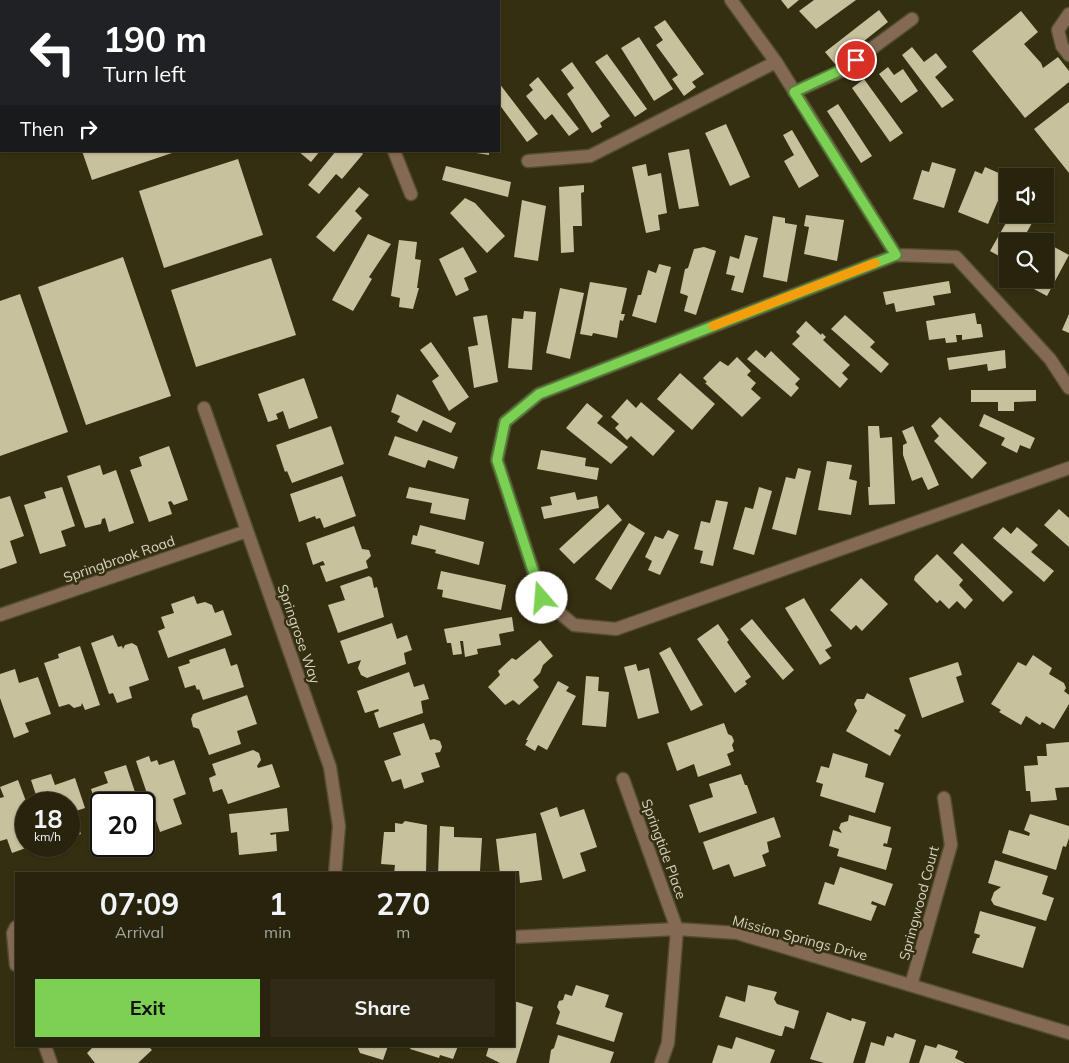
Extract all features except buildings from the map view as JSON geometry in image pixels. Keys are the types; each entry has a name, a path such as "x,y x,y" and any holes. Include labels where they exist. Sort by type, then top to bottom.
{"street":[{"path":"731,0 776,62 896,255"},
{"path":"1069,14 1058,30 1062,46 1069,55"},
{"path":"794,92 841,70 912,19"},
{"path":"528,161 590,156 776,62"},
{"path":"394,152 411,194"},
{"path":"1069,388 1050,358 956,257 896,255 539,394 505,422 497,460 542,598 574,625 616,629 1069,468"},
{"name":"Springrose Way","path":"204,408 330,767 339,826 335,872"},
{"name":"Springbrook Road","path":"0,615 247,531"},
{"name":"Springtide Place","path":"623,779 677,929"},
{"name":"Springwood Court","path":"912,985 951,845 944,798"},
{"path":"15,929 13,933 15,954"},
{"path":"662,1063 668,1042 677,929"},
{"name":"Mission Springs Drive","path":"515,936 677,929 737,933 1069,1033"},
{"path":"46,1047 52,1063"}],"slow traffic":[{"path":"713,326 875,263"}],"route":[{"path":"542,598 497,460 505,422 539,394 896,255 794,92 841,70 856,60"}]}
